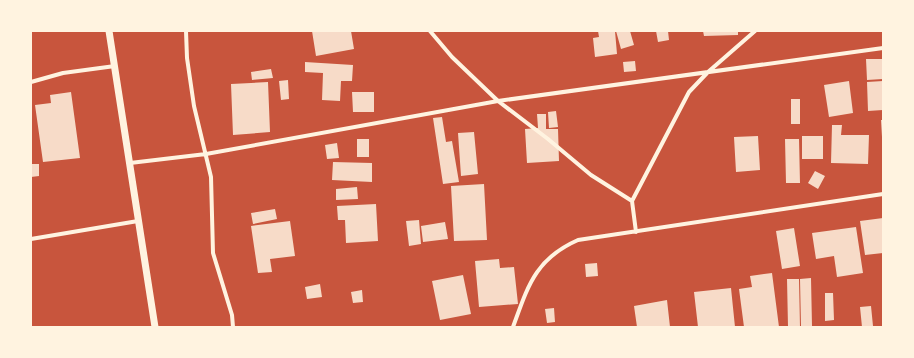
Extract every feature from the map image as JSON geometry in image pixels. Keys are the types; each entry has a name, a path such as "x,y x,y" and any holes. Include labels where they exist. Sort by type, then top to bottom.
{"street":[{"path":"109,31 155,327"},
{"path":"186,31 187,58 194,106 211,177 213,253 232,315 233,327"},
{"path":"430,31 452,57 498,101 548,138 591,175 632,201"},
{"path":"636,232 632,201 689,92 708,72 755,31"},
{"path":"130,163 206,154 498,101 883,48"},
{"path":"31,82 63,73 114,66"},
{"path":"513,327 531,282 549,256 562,247 578,240 883,194"},
{"path":"31,239 138,221"}],"building":[{"path":"312,31 351,31 354,49 316,56"},
{"path":"598,31 615,31 617,54 595,57 593,38 599,37"},
{"path":"616,31 630,31 634,45 621,49"},
{"path":"656,31 668,31 669,40 658,42"},
{"path":"703,31 738,31 738,35 704,36"},
{"path":"866,59 883,59 883,79 867,80"},
{"path":"635,61 636,71 624,72 623,62"},
{"path":"305,62 353,65 352,81 341,81 340,101 322,100 323,73 305,72"},
{"path":"271,69 273,78 252,80 251,72"},
{"path":"288,80 289,99 281,100 279,81"},
{"path":"849,81 853,113 829,117 824,85"},
{"path":"883,81 883,110 868,111 867,82"},
{"path":"268,82 270,132 233,135 231,84"},
{"path":"71,92 80,158 43,162 35,105 51,103 50,95"},
{"path":"352,92 374,92 374,112 353,112"},
{"path":"791,99 800,99 800,124 791,124"},
{"path":"556,111 558,127 549,128 548,112"},
{"path":"537,114 546,114 546,129 558,129 559,161 527,163 525,129 538,128"},
{"path":"442,117 446,142 452,141 459,182 443,184 433,118"},
{"path":"881,120 883,120 883,137 882,137"},
{"path":"832,125 842,125 841,135 869,135 868,164 831,163"},
{"path":"474,132 478,174 461,176 458,133"},
{"path":"758,136 760,170 736,172 734,137"},
{"path":"802,136 823,136 823,159 802,159"},
{"path":"357,139 369,139 369,157 357,157"},
{"path":"785,139 799,139 800,183 786,183"},
{"path":"337,143 339,158 327,159 325,145"},
{"path":"333,162 372,163 372,182 332,180"},
{"path":"31,164 39,164 39,176 31,177"},
{"path":"815,171 825,176 818,189 808,183"},
{"path":"484,184 487,240 454,241 451,186"},
{"path":"357,187 358,199 336,200 336,189"},
{"path":"376,204 378,241 346,243 345,220 338,220 337,206"},
{"path":"275,209 277,219 253,224 251,213"},
{"path":"883,218 883,253 865,255 860,221"},
{"path":"419,220 421,244 409,246 406,221"},
{"path":"290,221 295,256 270,259 272,272 258,273 251,226"},
{"path":"445,222 448,239 423,242 421,226"},
{"path":"856,227 863,273 837,277 834,256 816,259 812,233"},
{"path":"794,228 800,266 782,269 776,231"},
{"path":"499,259 500,268 514,267 518,304 479,307 475,261"},
{"path":"597,263 598,276 586,277 585,264"},
{"path":"772,273 779,327 744,327 739,289 752,287 750,276"},
{"path":"463,275 471,314 440,320 432,281"},
{"path":"811,278 812,326 801,326 800,279"},
{"path":"787,279 799,279 800,327 788,327"},
{"path":"320,284 322,297 307,299 305,287"},
{"path":"731,288 735,327 698,327 694,292"},
{"path":"362,290 363,302 353,303 351,292"},
{"path":"825,293 833,293 834,320 825,321"},
{"path":"667,300 670,327 637,327 634,306"},
{"path":"871,306 873,326 862,327 860,307"},
{"path":"554,308 555,322 547,323 545,309"}]}
